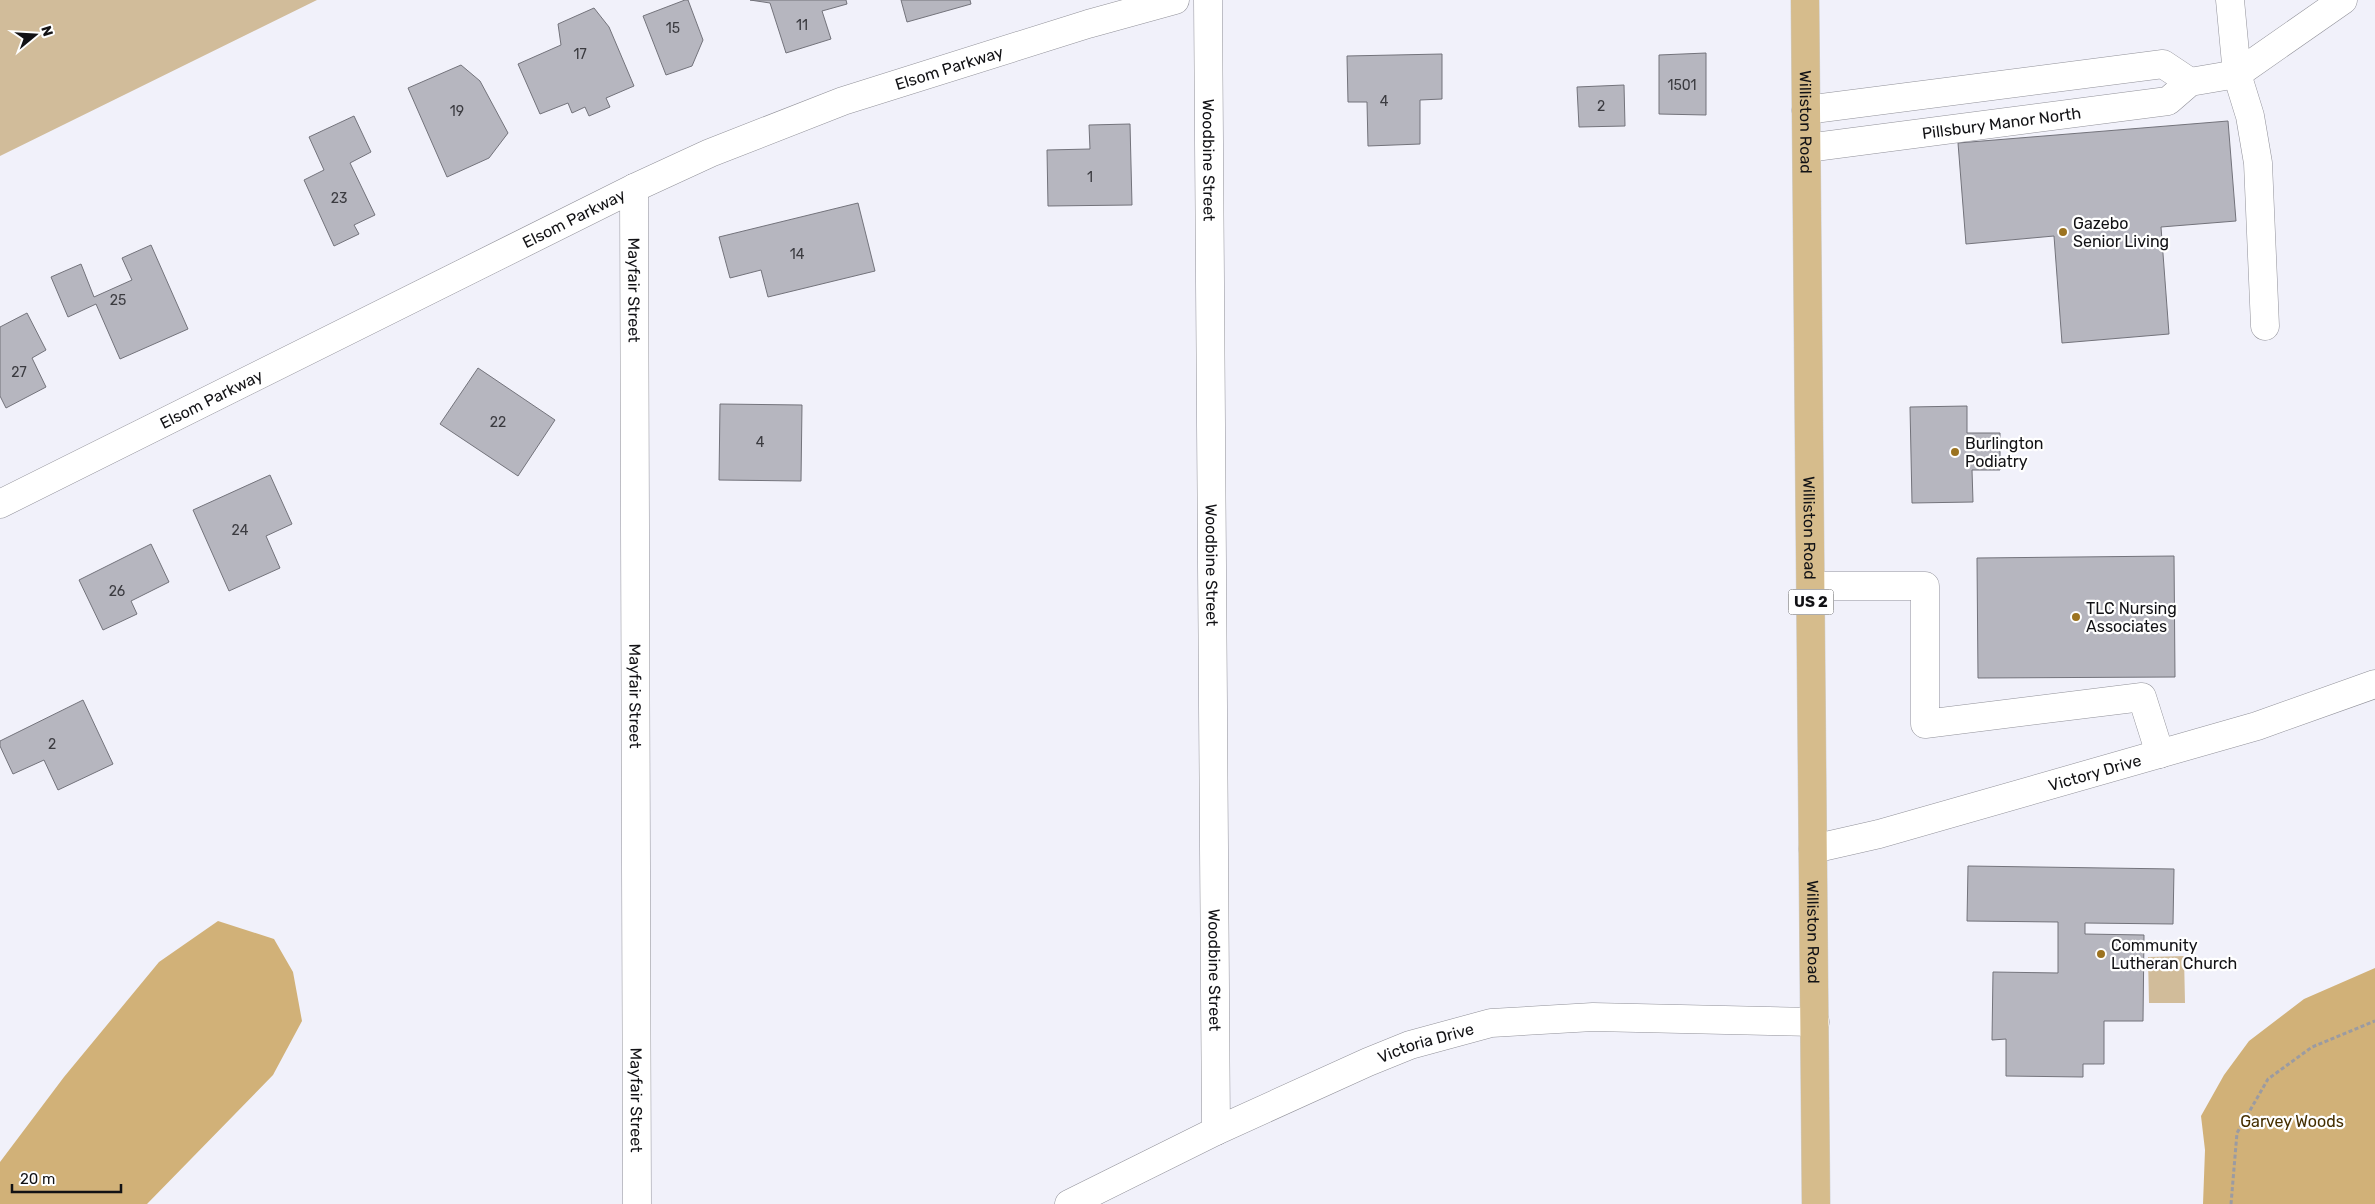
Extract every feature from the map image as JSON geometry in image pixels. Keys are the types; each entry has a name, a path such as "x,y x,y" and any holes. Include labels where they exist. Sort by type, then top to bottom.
{"main road":[{"name":"Williston Road","path":"1806,0 1816,1204"}],"street":[{"name":"Elsom Parkway","path":"0,504 634,188 710,153 843,101 1069,30 1175,0"},
{"name":"Woodbine Street","path":"1208,0 1216,1131"},
{"path":"2230,0 2237,74 2250,116 2258,163 2265,326"},
{"path":"1806,110 2163,64 2190,82 2237,74 2343,0"},
{"name":"Pillsbury Manor North","path":"1807,148 2168,101 2190,82"},
{"name":"Mayfair Street","path":"634,188 637,1204"},
{"path":"1811,586 1925,586 1925,724 2142,698 2160,754"},
{"name":"Victory Drive","path":"1813,849 1869,837 2257,726 2375,684"},
{"name":"Victoria Drive","path":"1069,1204 1216,1131 1410,1045 1491,1023 1593,1017 1815,1022"}],"path":[{"path":"2231,1204 2237,1133 2268,1079 2312,1048 2375,1021"}],"shaded area":[{"path":"0,0 317,0 0,156"},
{"path":"2184,956 2185,1003 2149,1003 2148,957"}],"green space":[{"path":"218,921 274,939 293,972 302,1021 273,1075 147,1204 0,1204 0,1162 64,1077 159,962"},
{"name":"Garvey Woods","path":"2375,968 2375,1204 2203,1204 2205,1150 2201,1116 2224,1075 2249,1041 2304,999"}],"building":[{"path":"688,0 703,40 692,66 666,75 643,16"},
{"path":"750,0 846,0 847,4 822,11 831,39 786,53 770,3"},
{"path":"901,0 970,0 971,4 907,22"},
{"path":"594,8 609,27 634,86 606,98 610,107 589,116 585,107 572,113 568,103 540,114 518,64 561,45 558,24"},
{"path":"1706,53 1706,115 1659,114 1659,55"},
{"path":"1442,54 1442,99 1420,100 1420,144 1368,146 1367,102 1348,102 1347,56"},
{"path":"461,65 480,81 508,133 489,158 447,177 408,88"},
{"path":"1624,85 1625,126 1579,127 1577,87"},
{"path":"354,116 371,152 350,163 375,215 354,225 359,234 334,246 304,180 324,170 309,137"},
{"name":"Gazebo Senior Living","path":"2228,121 2236,221 2161,227 2169,334 2062,343 2054,236 1966,244 1958,143"},
{"path":"1130,124 1132,205 1048,206 1047,150 1090,149 1089,125"},
{"path":"858,203 875,271 768,297 761,270 730,278 719,237"},
{"path":"151,245 188,329 120,359 96,304 68,317 51,277 81,264 94,297 132,280 122,258"},
{"path":"27,313 46,350 32,358 46,387 6,408 0,396 0,327"},
{"path":"478,368 555,420 518,476 440,424"},
{"path":"720,404 802,405 801,481 719,480"},
{"name":"Burlington Podiatry","path":"1967,406 1967,433 2000,433 2000,470 1972,470 1973,502 1912,503 1910,407"},
{"path":"270,475 292,524 266,536 280,568 229,591 193,510"},
{"path":"151,544 169,582 131,601 137,614 103,630 79,580"},
{"name":"TLC Nursing Associates","path":"2174,556 2175,677 1978,678 1977,558"},
{"path":"83,700 113,764 58,790 44,760 13,774 0,746 0,741"},
{"name":"Community Lutheran Church","path":"1968,866 2174,869 2173,924 2085,923 2085,934 2144,935 2143,1021 2104,1021 2104,1064 2083,1064 2083,1077 2006,1076 2006,1039 1992,1040 1993,972 2058,973 2058,922 1967,921"}],"place":[{"name":"Gazebo Senior Living","path":"2063,232"},
{"name":"Burlington Podiatry","path":"1955,452"},
{"name":"TLC Nursing Associates","path":"2076,617"},
{"name":"Community Lutheran Church","path":"2101,954"}]}
